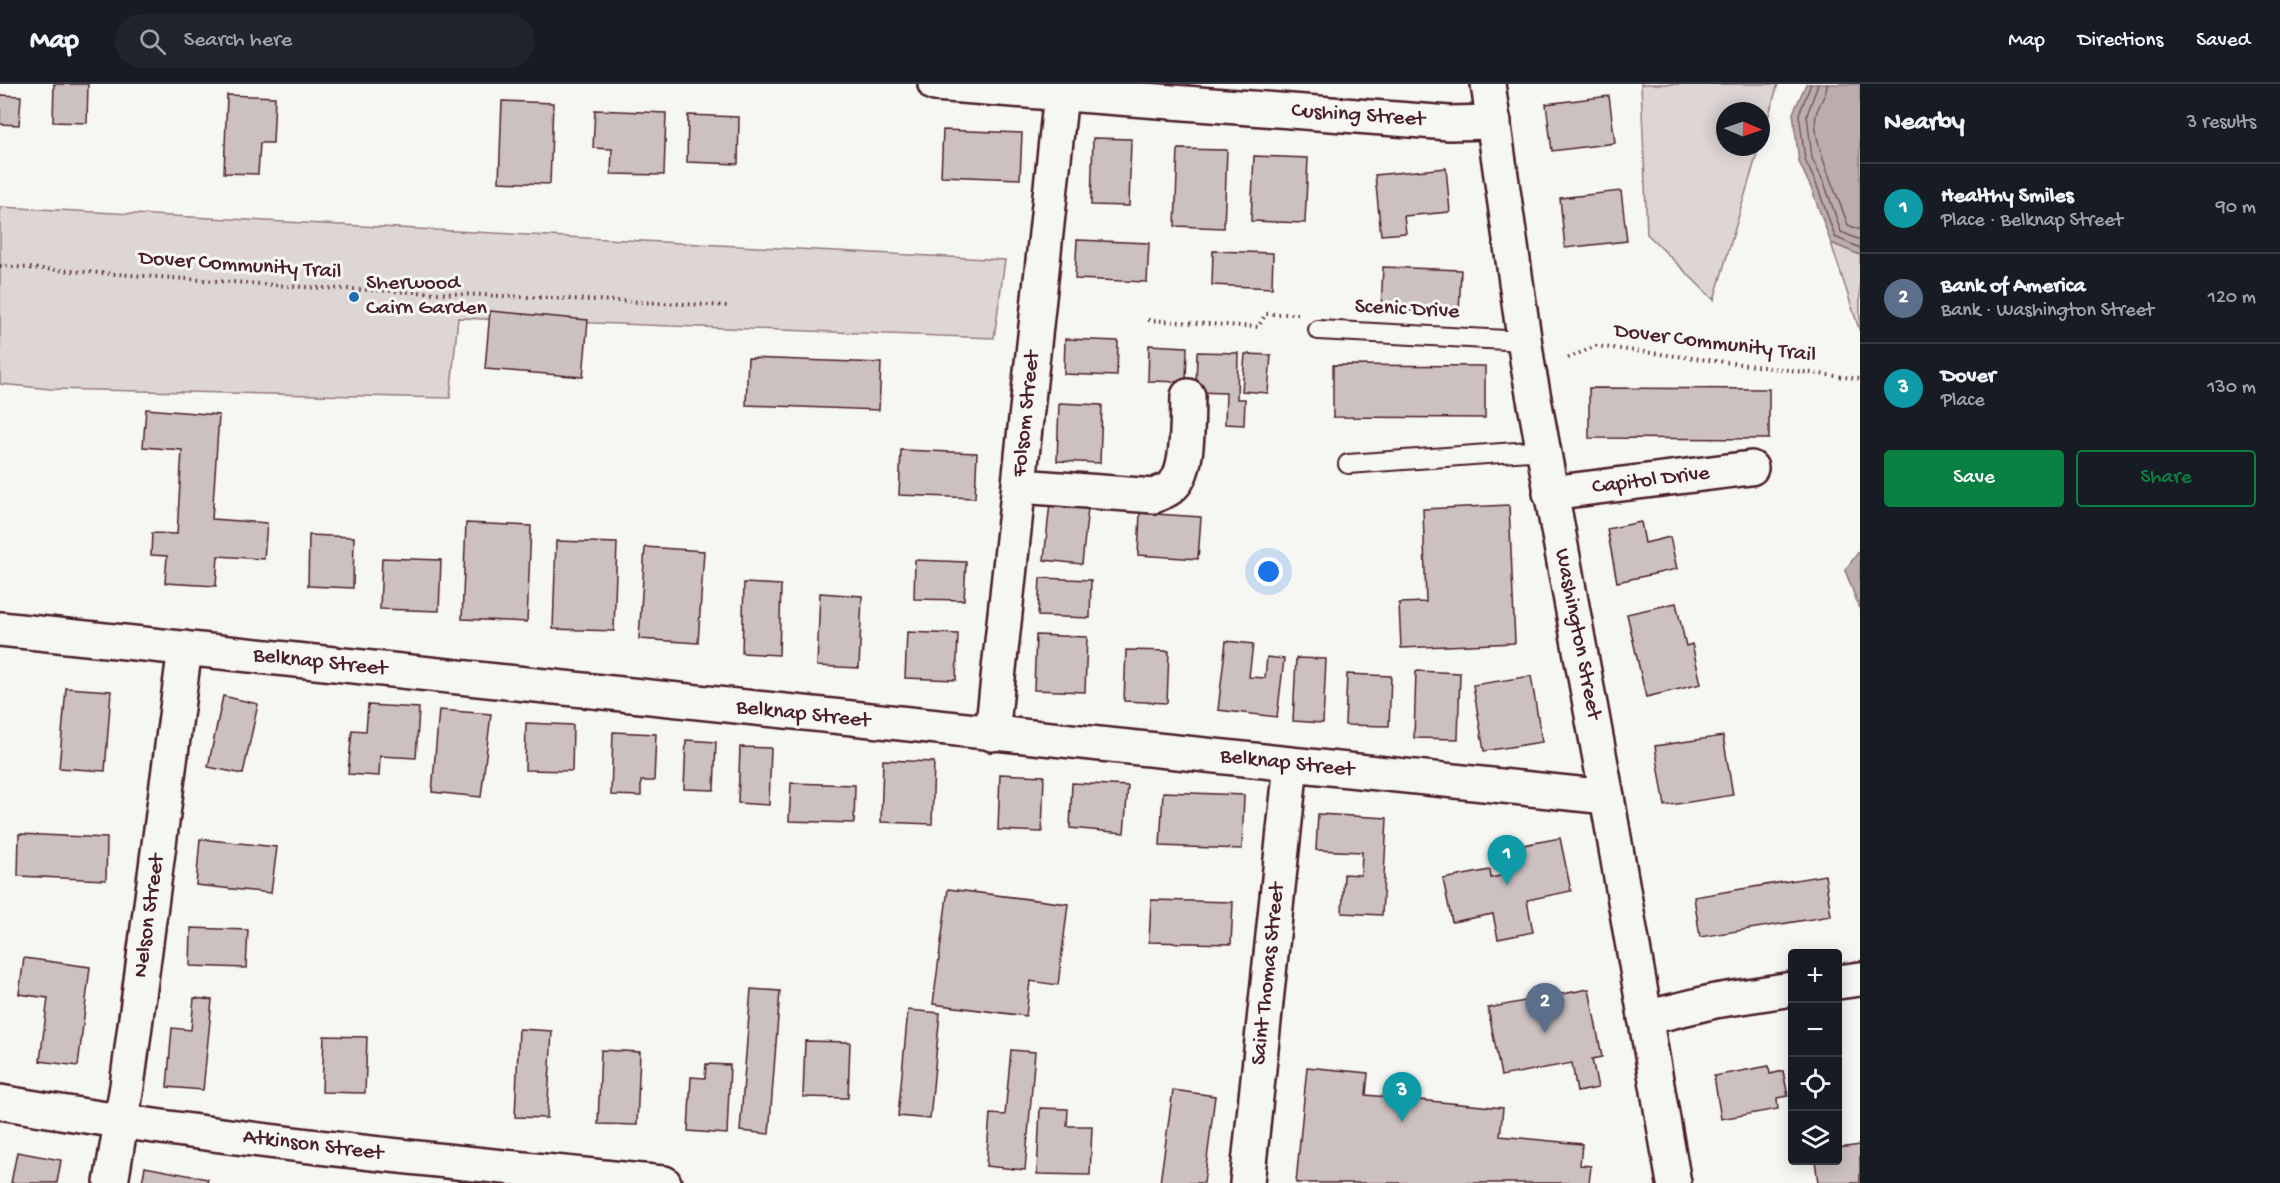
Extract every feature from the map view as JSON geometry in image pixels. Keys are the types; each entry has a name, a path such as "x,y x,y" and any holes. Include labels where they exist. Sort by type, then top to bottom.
{"street":[{"name":"Cushing Street","path":"935,84 1449,123 1494,122"},
{"name":"Washington Street","path":"1488,84 1494,122 1509,340 1543,450 1607,797 1674,1183"},
{"name":"Folsom Street","path":"992,734 1061,94"},
{"path":"1020,486 1154,496 1172,487 1181,473 1185,450 1188,396"},
{"name":"Capitol Drive","path":"1550,493 1751,468"},
{"name":"Belknap Street","path":"0,629 1607,797"},
{"name":"Nelson Street","path":"111,1183 185,648"},
{"name":"Saint Thomas Street","path":"1247,1183 1291,765"},
{"path":"1842,981 1860,979"},
{"path":"1645,1018 1715,1001 1788,990"},
{"name":"Atkinson Street","path":"0,1102 121,1123 393,1156 664,1183"}],"lane":[{"name":"Scenic Drive","path":"1318,330 1509,340"},
{"path":"1348,464 1543,450"}],"path":[{"name":"Dover Community Trail","path":"0,266 303,287 729,306"},
{"path":"1148,320 1258,327 1266,314 1301,314 1318,330"},
{"name":"Dover Community Trail","path":"1568,358 1596,346 1860,379"}],"shaded area":[{"path":"1641,84 1778,84 1770,111 1770,102 1716,102 1716,156 1756,156 1714,300 1647,234"},
{"path":"0,207 1005,260 994,338 458,318 450,398 51,389 0,384"},
{"path":"1831,243 1860,255 1860,332"}],"water":[{"path":"1806,84 1860,84 1860,255 1831,243 1812,190 1799,162 1793,113"},
{"path":"1860,550 1860,610 1845,570"}],"building":[{"path":"54,84 88,84 87,123 53,122"},
{"path":"0,95 21,96 19,125 0,124"},
{"path":"227,95 275,97 273,143 260,143 258,174 224,173"},
{"path":"1609,96 1615,143 1552,151 1546,104"},
{"path":"502,101 553,103 550,184 499,182"},
{"path":"595,110 666,113 664,175 611,174 612,149 593,148"},
{"path":"688,115 739,117 738,164 687,162"},
{"path":"943,130 1022,133 1020,179 941,176"},
{"path":"1093,138 1131,139 1129,206 1091,205"},
{"path":"1178,149 1227,150 1224,228 1175,226"},
{"path":"1254,156 1308,158 1305,223 1251,221"},
{"path":"1446,168 1450,212 1404,216 1406,233 1381,235 1375,175"},
{"path":"1621,191 1627,241 1565,248 1560,198"},
{"path":"1077,240 1149,243 1147,282 1075,279"},
{"path":"1213,251 1273,253 1272,288 1212,285"},
{"path":"1383,267 1461,270 1459,313 1381,310"},
{"path":"490,311 588,320 583,377 485,369"},
{"path":"1065,339 1118,341 1117,376 1064,374"},
{"path":"1149,345 1187,347 1186,382 1148,381"},
{"path":"1197,352 1238,353 1237,399 1245,399 1244,425 1225,424 1226,393 1196,392"},
{"path":"1245,354 1271,355 1268,393 1242,391"},
{"path":"748,358 881,363 879,410 746,405"},
{"path":"1333,365 1485,366 1485,418 1333,417"},
{"path":"1589,388 1769,389 1769,439 1589,438"},
{"path":"1059,403 1102,405 1100,463 1057,461"},
{"path":"146,409 219,415 212,519 267,523 264,559 218,556 216,586 165,583 167,556 151,555 152,533 177,534 182,450 143,447"},
{"path":"901,450 977,453 975,498 899,495"},
{"path":"1050,503 1088,507 1082,564 1044,560"},
{"path":"1509,505 1515,643 1401,648 1399,603 1426,602 1423,509"},
{"path":"1140,513 1201,517 1198,559 1138,555"},
{"path":"1641,522 1645,543 1670,537 1677,569 1617,582 1607,529"},
{"path":"466,523 531,526 527,622 462,619"},
{"path":"309,535 354,537 353,588 308,586"},
{"path":"556,541 617,543 614,631 553,629"},
{"path":"645,547 704,551 698,643 639,639"},
{"path":"382,558 441,560 439,611 380,609"},
{"path":"915,560 966,562 964,600 914,599"},
{"path":"1040,578 1091,580 1090,618 1038,616"},
{"path":"744,583 781,585 779,655 742,653"},
{"path":"820,593 862,596 859,668 817,666"},
{"path":"1676,603 1686,646 1692,644 1701,684 1646,697 1627,614"},
{"path":"907,632 958,634 956,680 905,678"},
{"path":"1036,635 1087,637 1085,692 1034,690"},
{"path":"1226,641 1253,644 1249,677 1265,678 1267,657 1284,659 1277,717 1218,710"},
{"path":"1126,650 1169,651 1167,703 1124,701"},
{"path":"1296,658 1326,659 1323,723 1293,721"},
{"path":"1416,671 1460,673 1458,739 1414,738"},
{"path":"1347,674 1391,676 1389,726 1345,725"},
{"path":"1531,676 1542,742 1484,751 1473,685"},
{"path":"66,688 111,691 105,771 59,768"},
{"path":"223,696 258,704 243,774 208,767"},
{"path":"368,705 419,708 416,758 380,756 379,776 348,774 352,730 366,731"},
{"path":"439,710 491,714 481,797 432,792"},
{"path":"526,723 573,725 572,771 525,770"},
{"path":"613,732 656,734 654,781 641,781 641,796 611,795"},
{"path":"1723,736 1733,795 1665,806 1655,746"},
{"path":"686,740 716,742 714,790 684,789"},
{"path":"740,747 771,748 769,805 738,803"},
{"path":"883,760 934,762 932,824 881,822"},
{"path":"1000,774 1044,776 1042,832 998,830"},
{"path":"791,783 855,785 854,823 789,821"},
{"path":"1072,783 1128,786 1124,833 1070,828"},
{"path":"1163,792 1244,795 1242,849 1160,846"},
{"path":"1318,814 1387,818 1382,915 1342,913 1344,874 1361,875 1362,852 1316,850"},
{"path":"19,834 107,838 106,880 18,876"},
{"path":"1560,838 1571,891 1527,900 1533,932 1498,939 1493,914 1452,922 1443,879 1490,870 1491,878 1512,873 1507,848"},
{"path":"200,839 277,847 271,893 196,885"},
{"path":"1825,875 1831,916 1700,937 1694,897"},
{"path":"948,889 1068,904 1058,985 1030,981 1026,1016 933,1004"},
{"path":"1151,900 1233,902 1231,944 1149,942"},
{"path":"191,928 248,930 246,968 190,966"},
{"path":"24,958 90,967 78,1066 40,1061 48,998 19,994"},
{"path":"751,989 780,991 769,1134 740,1131"},
{"path":"1589,989 1602,1057 1592,1059 1598,1088 1577,1092 1572,1063 1501,1076 1488,1008"},
{"path":"194,998 212,1000 203,1090 167,1087 172,1028 191,1030"},
{"path":"908,1010 940,1013 930,1119 898,1116"},
{"path":"519,1029 552,1031 547,1118 515,1117"},
{"path":"324,1036 367,1037 365,1093 322,1092"},
{"path":"805,1041 850,1042 848,1098 803,1097"},
{"path":"601,1050 640,1052 637,1125 598,1124"},
{"path":"1011,1050 1035,1052 1025,1170 986,1166 990,1114 1005,1115"},
{"path":"706,1064 730,1065 727,1134 688,1131 691,1077 705,1078"},
{"path":"1769,1066 1770,1074 1783,1071 1788,1096 1777,1098 1778,1109 1721,1119 1714,1076"},
{"path":"1307,1067 1368,1073 1366,1095 1503,1108 1500,1136 1582,1144 1580,1165 1591,1166 1589,1183 1296,1183"},
{"path":"1173,1090 1215,1096 1204,1183 1160,1183"},
{"path":"1040,1108 1068,1109 1067,1126 1092,1126 1090,1175 1037,1174"},
{"path":"1860,1145 1860,1183 1818,1183 1816,1165 1842,1165 1842,1147"},
{"path":"17,1152 61,1160 57,1183 11,1183"},
{"path":"145,1167 208,1179 207,1183 142,1183"}],"place":[{"name":"Sherwood Cairn Garden","path":"354,297"},
{"name":"Healthy Smiles","path":"1507,885"},
{"name":"Bank of America","path":"1545,1033"},
{"name":"Dover","path":"1402,1122"}]}
